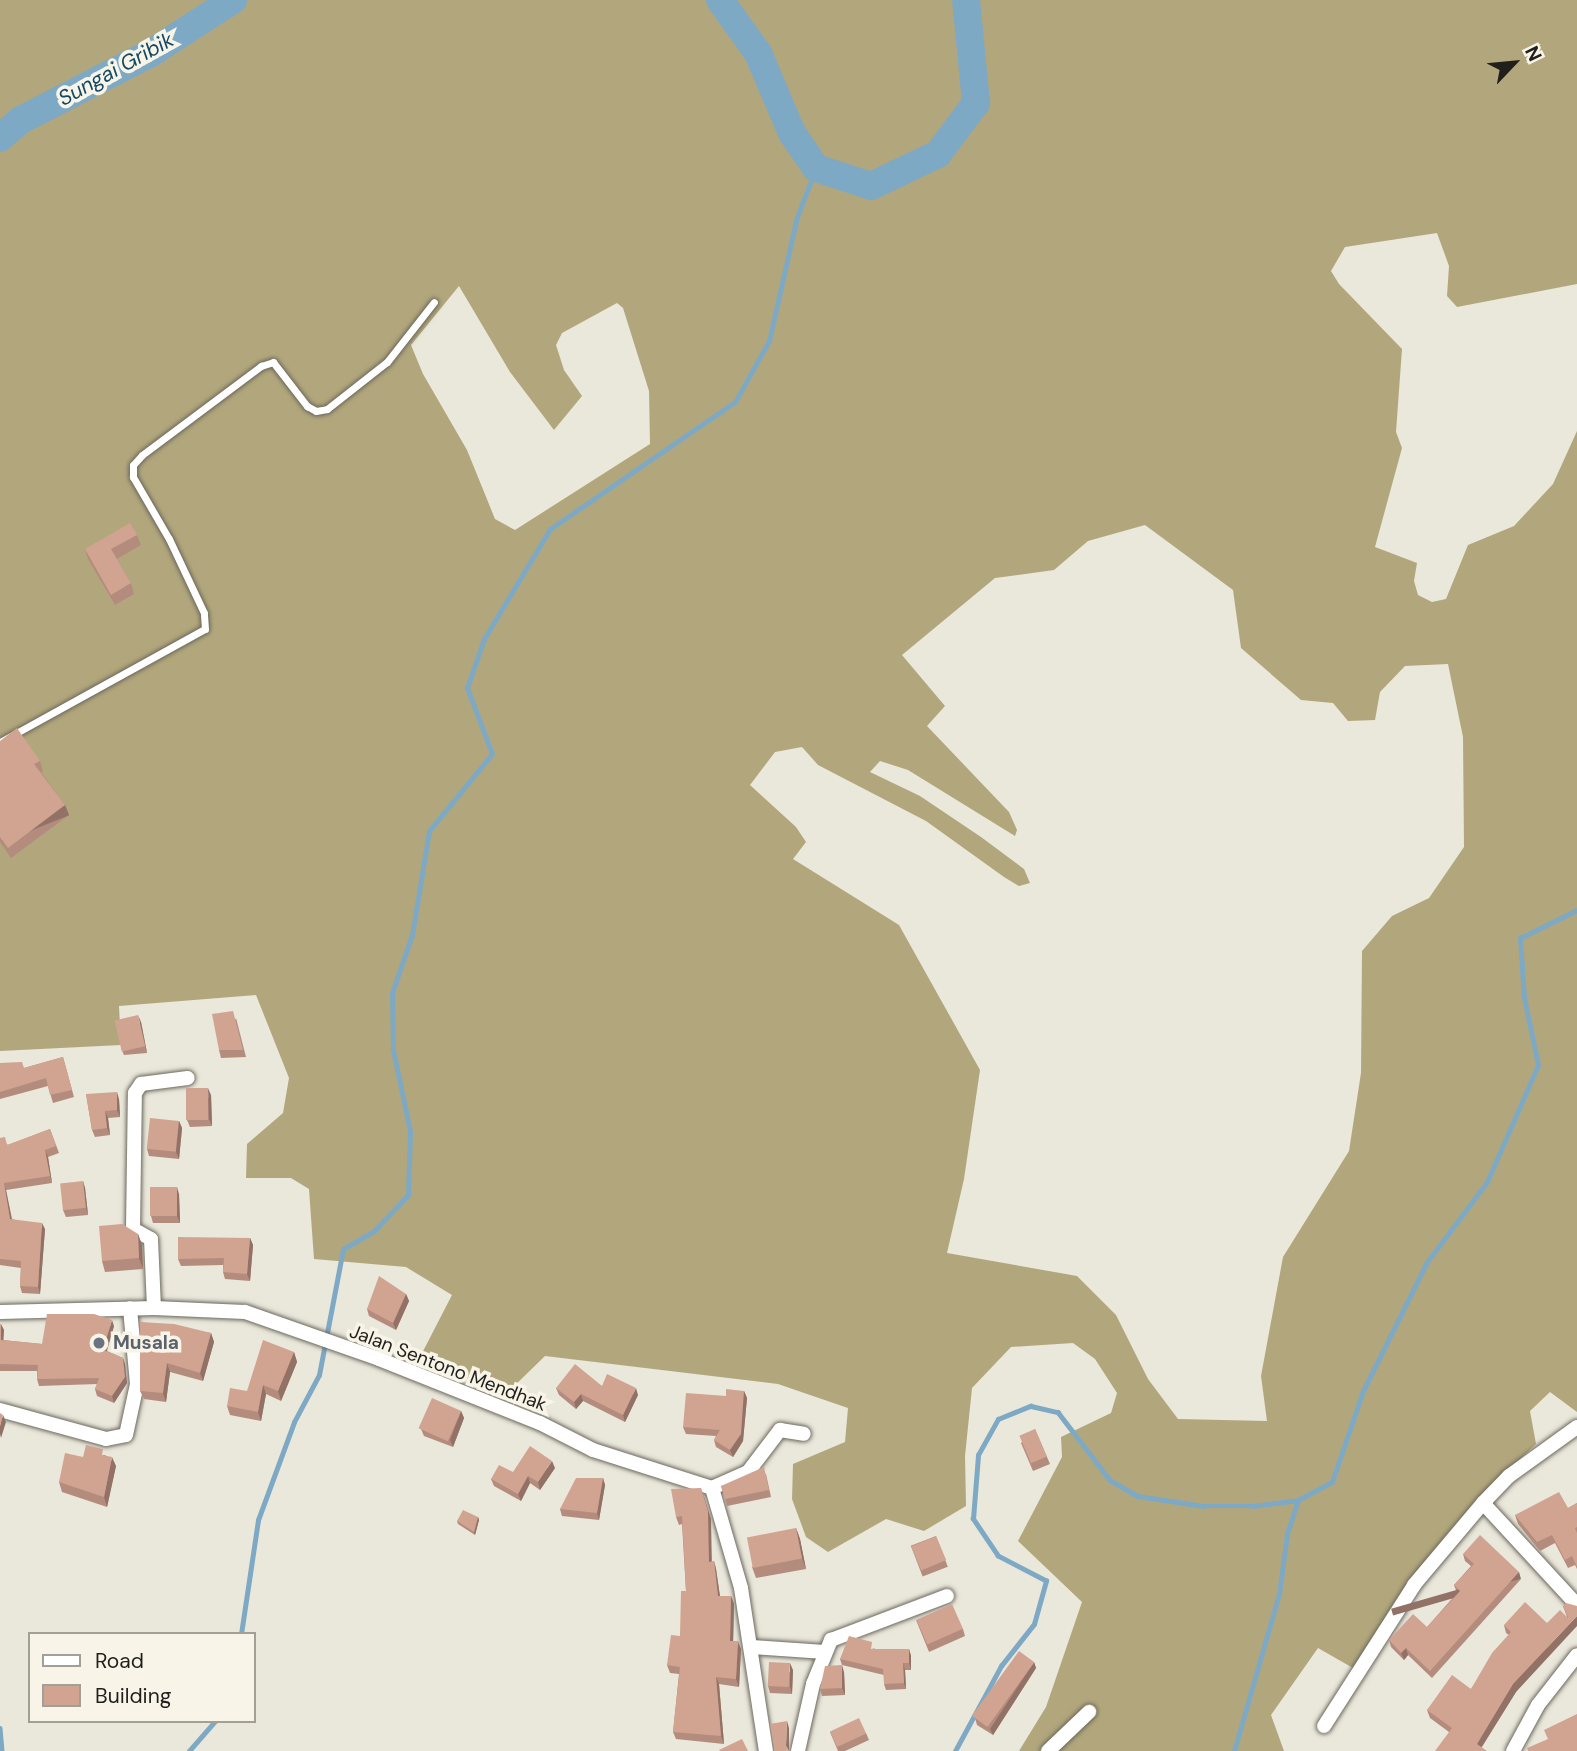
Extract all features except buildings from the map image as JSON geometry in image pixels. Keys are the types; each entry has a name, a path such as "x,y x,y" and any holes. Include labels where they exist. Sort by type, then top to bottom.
{"street":[{"path":"154,1308 150,1239 133,1229 135,1093 141,1084 188,1079"},
{"path":"0,1410 106,1439 126,1435 130,1431 137,1384 130,1308"},
{"name":"Jalan Sentono Mendhak","path":"0,1312 154,1308 245,1312 540,1423 593,1450 712,1488"},
{"path":"1324,1726 1414,1585 1483,1503 1509,1476 1577,1427"},
{"path":"766,1751 741,1588 712,1488 748,1472 780,1430 804,1434"},
{"path":"1483,1503 1577,1605"},
{"path":"798,1751 825,1652 831,1640 947,1596"},
{"path":"752,1647 825,1652"},
{"path":"1513,1751 1538,1705 1577,1655"},
{"path":"1048,1751 1089,1712"}],"lane":[{"path":"0,742 205,629 204,613 133,477 133,465 142,455 261,366 273,362 307,406 316,411 327,408 387,362 434,302"}],"shaded area":[{"path":"0,0 1577,0 1577,284 1457,307 1447,296 1449,266 1437,233 1345,247 1331,271 1339,284 1402,349 1396,432 1402,448 1375,547 1417,563 1414,581 1418,595 1432,602 1446,599 1468,545 1514,526 1553,484 1577,431 1577,1412 1550,1392 1530,1411 1536,1444 1492,1485 1353,1668 1318,1648 1271,1715 1284,1751 1019,1751 1046,1707 1082,1602 1018,1541 1062,1457 1061,1437 1111,1413 1117,1393 1095,1359 1073,1343 1011,1347 972,1388 965,1456 966,1506 924,1531 886,1519 828,1552 806,1537 792,1499 793,1464 845,1442 848,1408 778,1384 545,1356 506,1394 419,1359 452,1295 406,1267 314,1259 309,1189 291,1178 246,1178 247,1144 283,1113 289,1078 256,995 119,1006 121,1045 0,1051","holes":["459,286 510,372 554,430 582,396 564,370 556,345 562,333 617,303 623,308 649,391 650,444 515,530 495,519 467,450 423,374 411,345","1145,525 1233,590 1241,648 1301,700 1333,703 1348,721 1375,720 1380,692 1405,666 1448,664 1463,737 1464,847 1429,898 1392,916 1362,951 1361,1073 1349,1151 1283,1257 1261,1376 1267,1421 1178,1419 1148,1379 1116,1315 1077,1276 947,1253 964,1179 980,1070 899,925 793,859 806,842 796,827 750,785 775,752 802,747 818,765 926,821 1019,886 1030,883 1024,869 981,837 920,796 870,772 880,761 908,770 1015,836 1017,830 1009,812 927,726 945,706 902,655 995,578 1054,570 1088,541"]}],"waterway":[{"name":"Sungai Gribik","path":"0,138 21,120 151,53 233,0"},
{"name":"Sungai Gribik","path":"720,0 758,53 792,133 816,168 871,186 938,154 976,103 966,0"},
{"path":"241,1632 258,1520 294,1422 319,1375 343,1249 374,1231 408,1195 410,1131 393,1050 392,993 412,935 429,831 492,754 467,688 484,639 550,529 735,402 769,341 797,217 816,168"},
{"path":"955,1751 1001,1666 1034,1624 1046,1581 998,1556 973,1519 978,1455 998,1419 1031,1406 1058,1412 1110,1480 1138,1496 1203,1506 1252,1506 1298,1500 1332,1482 1363,1391 1427,1262 1487,1182 1538,1065 1524,998 1520,938 1577,910"},
{"path":"1234,1751 1279,1594 1287,1534 1298,1500"},
{"path":"189,1751 213,1723"},
{"path":"0,1728 2,1751"}],"place":[{"name":"Musala","path":"99,1343"}]}
